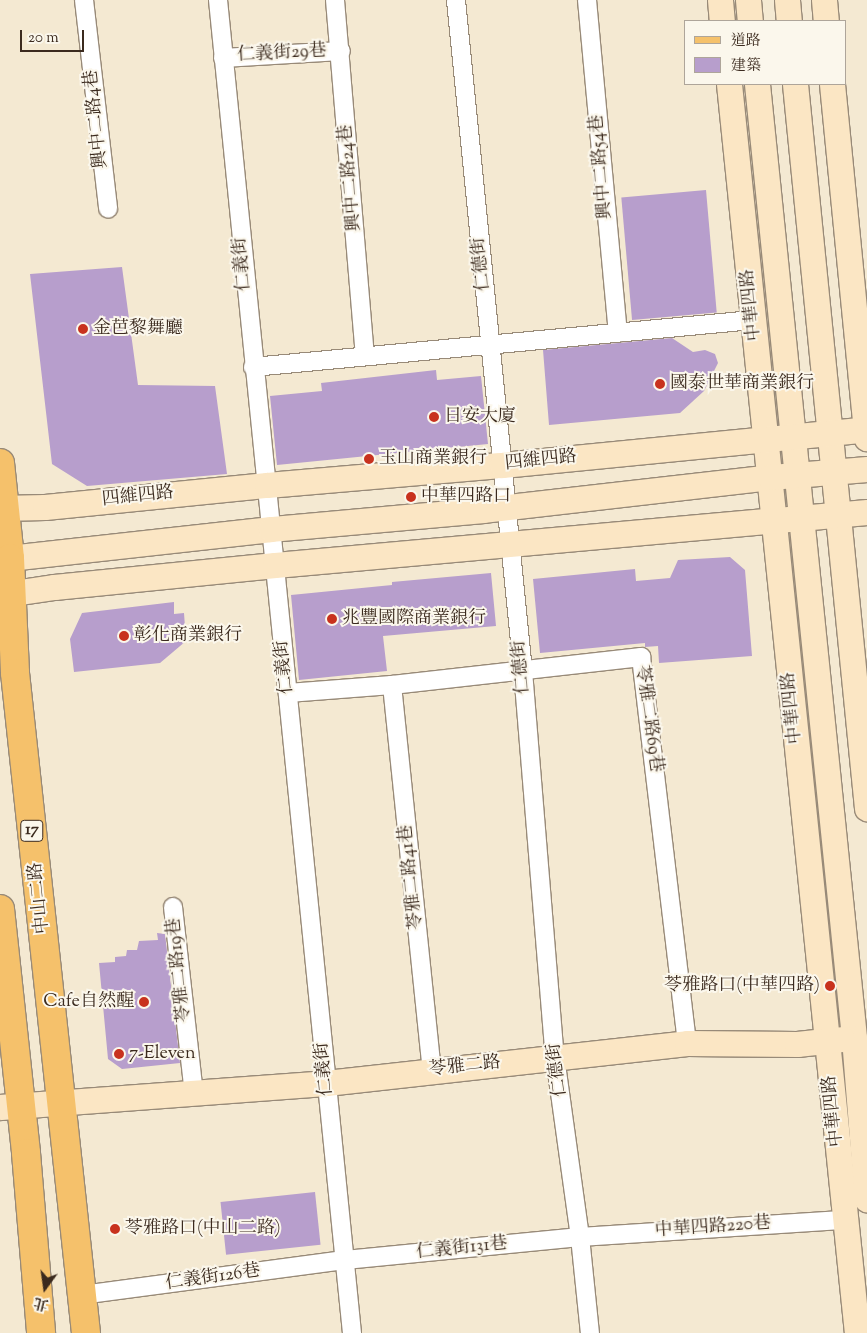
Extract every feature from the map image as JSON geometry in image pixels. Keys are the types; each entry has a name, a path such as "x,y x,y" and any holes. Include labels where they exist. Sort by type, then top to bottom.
{"main road":[{"name":"中山二路","path":"0,463 6,593 63,1103 86,1333"},
{"path":"0,909 10,1106 26,1154 41,1333"}],"street":[{"name":"興中二路4巷","path":"84,0 108,209"},
{"name":"仁義街","path":"218,0 253,367 267,484 352,1333"},
{"name":"興中二路24巷","path":"335,0 341,51 365,356"},
{"name":"仁德街","path":"456,0 523,671 556,1057 580,1237 590,1333"},
{"name":"興中二路54巷","path":"587,0 618,333"},
{"path":"720,0 722,20"},
{"path":"748,0 750,20"},
{"path":"786,0 789,20"},
{"path":"824,0 826,20"},
{"name":"仁義街29巷","path":"224,58 341,51"},
{"name":"中華四路","path":"728,85 857,1333"},
{"name":"中華四路","path":"757,85 800,519 860,1037 867,1199"},
{"path":"795,85 867,808"},
{"path":"832,85 867,432"},
{"path":"253,367 753,320"},
{"name":"四維四路","path":"3,509 267,484 502,465 792,436 867,432"},
{"path":"4,557 271,529 507,508 770,477 867,469"},
{"path":"6,593 275,565 867,512"},
{"name":"苓雅二路69巷","path":"288,694 392,685 641,657 688,1043"},
{"name":"苓雅二路41巷","path":"392,685 432,1070"},
{"name":"苓雅二路19巷","path":"173,907 194,1093"},
{"name":"苓雅二路","path":"10,1106 326,1083 688,1043 796,1044 860,1037"},
{"name":"中華四路220巷","path":"580,1237 845,1220"},
{"name":"仁義街131巷","path":"345,1260 580,1237"},
{"name":"仁義街126巷","path":"82,1295 345,1260"}],"building":[{"path":"706,190 717,313 632,320 621,197"},
{"name":"金芭黎舞廳","path":"122,267 138,385 215,386 227,474 87,486 52,464 30,274"},
{"path":"672,338 693,352 705,350 715,354 718,363 704,391 680,413 549,425 543,350"},
{"path":"436,370 437,380 481,376 488,444 277,465 270,396 322,391 321,383"},
{"path":"730,557 745,570 752,656 659,663 658,646 645,647 645,643 540,653 533,579 635,569 636,581 670,578 678,560"},
{"path":"491,573 496,626 383,636 387,671 299,680 291,595 392,585 392,582"},
{"path":"174,602 174,614 184,613 186,641 160,663 74,672 70,639 82,613"},
{"path":"157,933 165,934 180,1063 122,1069 108,1059 99,963 115,962 115,957 126,956 127,950 137,950 139,941 158,940"},
{"path":"315,1192 321,1245 226,1255 221,1202"}],"place":[{"name":"金芭黎舞廳","path":"83,329"},
{"name":"國泰世華商業銀行","path":"660,384"},
{"name":"日安大廈","path":"434,417"},
{"name":"玉山商業銀行","path":"369,459"},
{"name":"中華四路口","path":"411,497"},
{"name":"兆豐國際商業銀行","path":"332,619"},
{"name":"彰化商業銀行","path":"124,636"},
{"name":"苓雅路口(中華四路)","path":"830,986"},
{"name":"Cafe自然醒","path":"144,1002"},
{"name":"7-Eleven","path":"119,1054"},
{"name":"苓雅路口(中山二路)","path":"115,1229"}]}
